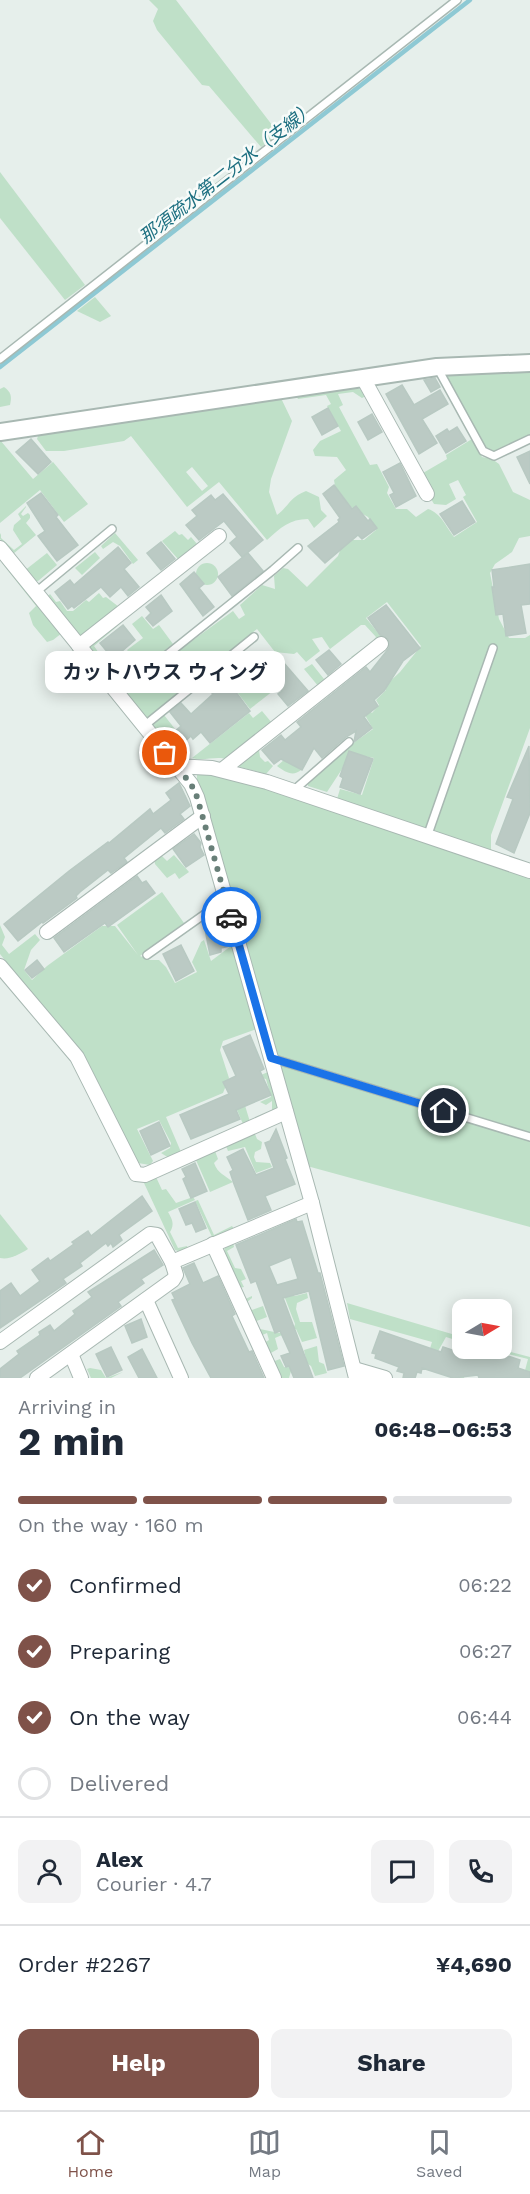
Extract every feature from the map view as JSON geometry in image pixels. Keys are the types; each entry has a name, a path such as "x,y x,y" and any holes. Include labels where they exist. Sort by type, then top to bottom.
{"street":[{"path":"0,432 437,367 530,363"},
{"path":"363,378 427,494"},
{"path":"79,646 219,536"},
{"path":"0,548 191,784 312,1203 355,1373 385,1378"},
{"path":"222,770 381,644"},
{"path":"176,766 222,770 293,791 530,872"},
{"path":"47,932 202,816"},
{"path":"0,966 77,1058 136,1174 146,1175 286,1112"},
{"path":"172,1262 312,1203"},
{"path":"0,1342 150,1234 157,1235 172,1262 176,1275 173,1280 37,1378"},
{"path":"213,1244 274,1378"},
{"path":"146,1299 181,1378"},
{"path":"71,1354 81,1378"}],"lane":[{"path":"0,358 457,0"},
{"path":"437,367 483,451 494,456 530,440"},
{"path":"36,592 112,529"},
{"path":"118,694 298,548"},
{"path":"144,727 254,638"},
{"path":"427,837 493,648"},
{"path":"293,791 349,742"},
{"path":"147,955 226,899"},
{"path":"271,1058 530,1137"}],"green space":[{"path":"149,0 176,0 279,134 261,147 209,86 202,85 157,30 153,21 158,9"},
{"path":"0,172 85,285 65,300 0,218"},
{"path":"95,297 111,316 100,322 77,311"},
{"path":"530,372 530,444 527,442 498,451 489,451 483,445 446,377 448,374"},
{"path":"4,387 10,394 10,405 0,407 0,389"},
{"path":"354,387 362,390 366,396 362,398 353,392 338,394 343,405 339,407 370,465 377,464 389,487 387,493 396,509 407,509 416,517 428,509 433,511 454,537 477,522 463,497 466,495 458,480 449,484 456,499 446,505 434,504 431,499 434,492 423,473 447,459 446,455 472,439 482,457 492,459 499,464 513,492 530,500 530,536 519,538 512,552 495,564 490,573 499,619 509,638 525,638 530,635 530,728 491,835 491,849 496,864 530,876 530,1227 307,1166 265,1026 223,1041 220,1050 229,1078 223,1093 166,1117 181,1152 169,1158 161,1153 170,1148 171,1143 159,1120 137,1129 153,1161 150,1165 138,1163 83,1057 0,954 0,925 5,937 2,945 9,954 35,934 40,940 31,950 24,970 32,980 47,966 102,926 115,926 138,955 117,925 162,892 184,923 140,956 150,960 159,960 175,983 197,972 192,962 204,940 211,961 231,946 224,917 207,921 224,908 197,786 197,774 203,771 221,773 334,809 340,789 362,795 374,758 354,754 327,792 308,786 308,782 373,729 362,710 365,707 372,713 379,705 376,700 386,690 384,687 400,672 421,646 387,602 366,618 383,639 355,658 351,657 376,637 365,625 361,625 330,649 322,637 312,639 320,651 306,662 297,652 294,654 275,652 257,629 214,666 202,672 194,683 148,718 142,717 127,697 141,678 233,611 239,619 245,615 240,605 262,585 275,589 274,576 283,568 288,569 307,587 338,556 347,540 364,540 376,530 368,517 351,507 335,486 334,480 346,470 337,457 315,456 313,450 320,441 341,431 327,406 331,404 326,395 298,399 296,395"},
{"path":"280,396 292,421 271,479 269,492 277,515 293,499 306,491 319,497 321,510 327,516 314,528 308,519 291,522 267,540 219,482 187,507 131,436 124,441 64,451 46,451 37,439 40,430 126,419 128,421","holes":["192,467 208,486 202,491 186,472"]},
{"path":"0,440 33,479 53,462 88,504 64,522 40,490 0,523"},
{"path":"26,506 21,514 30,515 26,523 36,535 13,554 0,539 0,535 1,533 1,538 14,550 22,544 13,530 14,525 21,519 18,514"},
{"path":"175,531 188,540 191,537 197,544 178,559 162,541"},
{"path":"115,533 138,560 133,564 120,546 113,542 103,549 101,546"},
{"path":"95,552 100,558 82,575 75,568"},
{"path":"47,553 57,565 38,581 33,581 24,571"},
{"path":"4,562 62,633 53,640 47,642 33,625 29,613 36,606 2,563"},
{"path":"207,563 215,566 218,574 215,582 207,585 199,582 196,574 199,566"},
{"path":"99,593 103,598 106,597 119,607 83,637 78,637 48,596 50,594 56,602 60,601 67,611 73,611"},
{"path":"142,616 153,629 159,625 173,644 142,669 127,650 143,638 132,624"},
{"path":"119,621 121,623 94,646 101,656 98,658 103,665 111,659 113,661 103,669 88,651 89,645"},
{"path":"244,653 273,691 250,709 221,671"},
{"path":"312,664 324,679 341,667 319,687 304,669"},
{"path":"262,711 272,723 229,760 192,758 249,713 253,718"},
{"path":"164,715 175,729 159,738 150,728"},
{"path":"265,744 259,750 260,757 273,766 266,774 238,765"},
{"path":"300,746 291,764 301,770 286,772 277,766"},
{"path":"160,854 167,861 174,855 189,872 179,879 175,873 167,878 155,864 154,858"},
{"path":"268,1072 278,1107 272,1111 272,1101 266,1105 260,1102 271,1097 266,1079 261,1078 240,1089 250,1122 243,1124 228,1089"},
{"path":"255,1134 262,1142 261,1149 255,1152 256,1162 270,1163 272,1167 256,1173 245,1147 228,1151 226,1146"},
{"path":"215,1151 218,1159 214,1163 216,1167 233,1182 210,1192 196,1160"},
{"path":"156,1177 162,1190 166,1189 176,1203 193,1197 195,1200 168,1212 173,1224 170,1232 178,1248 187,1246 188,1249 181,1252 175,1250 144,1183"},
{"path":"198,1200 214,1235 232,1226 234,1229 213,1239 195,1201"},
{"path":"0,1214 28,1249 18,1255 0,1258"},
{"path":"233,1243 234,1247 227,1251 235,1268 241,1269 246,1279 241,1281 244,1287 239,1288 223,1255 225,1248"},
{"path":"283,1293 295,1296 307,1293 308,1298 297,1303 296,1309 300,1322 312,1322 317,1338 302,1342 296,1329 275,1338 278,1349 269,1354 264,1343 269,1340 267,1333 260,1336 257,1331 260,1329 279,1333 294,1327 295,1324"},
{"path":"252,1296 247,1302 252,1310 263,1306 267,1317 254,1322 243,1300"},
{"path":"347,1303 452,1334 452,1339 446,1337 437,1353 424,1368 432,1342 350,1319"},
{"path":"317,1346 319,1362 324,1364 327,1373 315,1376 308,1364 291,1371 289,1378 280,1378 272,1362 280,1359 284,1367 296,1366 306,1359 304,1350"},
{"path":"512,1352 530,1357 530,1378 523,1378 528,1359 512,1355"},
{"path":"461,1359 466,1359 464,1378 456,1378"},
{"path":"495,1359 498,1359 492,1378 489,1378"},
{"path":"87,1369 101,1370 106,1378 91,1378"}],"building":[{"path":"435,378 440,387 431,392 424,380"},
{"path":"402,385 414,405 440,390 448,404 422,419 437,443 419,454 386,394"},
{"path":"328,408 338,426 322,435 312,417"},
{"path":"372,414 382,432 368,440 358,422"},
{"path":"457,427 466,441 446,453 436,436 447,429 449,432"},
{"path":"31,439 51,462 38,474 16,452"},
{"path":"530,451 530,484 517,457"},
{"path":"400,463 416,496 396,507 390,495 394,493 383,472"},
{"path":"334,485 352,509 356,506 377,528 362,539 358,535 325,563 308,546 339,522 340,518 323,494"},
{"path":"41,493 78,545 57,561 38,536 45,531 27,503"},
{"path":"223,494 263,540 242,557 230,543 237,537 224,521 199,540 186,525 197,516 192,510 211,495 215,500"},
{"path":"462,501 475,522 454,535 440,514"},
{"path":"161,542 175,559 161,570 147,553"},
{"path":"118,547 131,563 124,569 139,587 128,596 121,587 110,597 101,587 74,608 72,606 68,609 55,592 70,580 74,585"},
{"path":"248,553 263,571 232,596 218,577"},
{"path":"530,564 530,604 521,605 526,633 506,636 503,614 496,615 492,570"},
{"path":"194,572 204,584 199,588 214,607 203,616 180,584"},
{"path":"161,595 172,611 153,626 146,618 151,613 146,607"},
{"path":"386,605 420,648 403,661 384,691 374,700 378,706 364,717 372,728 354,742 356,731 346,737 322,758 314,748 302,770 281,759 274,764 262,750 281,735 285,740 301,727 297,722 366,667 370,672 389,648 388,639 380,635 368,618"},
{"path":"123,625 135,640 113,659 100,643"},
{"path":"329,650 341,664 328,675 316,660"},
{"path":"277,655 308,691 288,706 278,694 282,691 263,667"},
{"path":"227,680 250,711 210,743 201,732 193,739 191,736 182,744 173,733 181,726 170,712 181,703 191,714 213,694 211,692"},
{"path":"529,746 530,813 514,853 496,844 513,799 507,797"},
{"path":"349,751 373,759 360,794 340,787 343,778 340,776"},
{"path":"179,783 190,806 180,814 184,819 165,833 161,828 124,858 127,862 111,873 108,870 80,892 77,898 18,941 4,924 150,809 153,814 171,800 166,793"},
{"path":"194,834 201,843 200,847 204,855 186,867 173,849"},
{"path":"137,876 142,883 146,881 155,893 108,927 105,923 64,952 54,938"},
{"path":"222,920 230,946 221,948 221,952 210,955 204,924"},
{"path":"181,945 194,971 176,981 163,954"},
{"path":"37,960 44,969 32,978 25,970"},
{"path":"250,1035 264,1069 260,1071 271,1095 236,1110 240,1119 191,1139 180,1115 229,1094 223,1082 236,1076 223,1047"},
{"path":"159,1122 170,1146 151,1155 140,1131"},
{"path":"276,1129 295,1184 265,1196 271,1210 248,1220 230,1172 233,1170 227,1157 243,1149 256,1175 274,1168 265,1143 270,1141"},
{"path":"195,1163 207,1191 191,1198 183,1179 186,1177 182,1169"},
{"path":"142,1196 152,1211 119,1235 122,1240 113,1247 111,1243 108,1246 106,1243 80,1263 82,1266 63,1279 66,1283 0,1328 0,1291 11,1283 20,1296 40,1281 32,1270 48,1258 50,1261 88,1231 91,1236"},
{"path":"195,1202 206,1228 196,1232 192,1223 186,1225 179,1209"},
{"path":"296,1219 297,1222 302,1221 318,1273 320,1273 344,1366 328,1370 309,1291 283,1298 313,1378 294,1378 289,1366 286,1367 281,1356 290,1353 280,1331 275,1333 256,1281 251,1283 236,1245","holes":["291,1257 298,1279 277,1285 269,1266"]},
{"path":"154,1250 163,1265 141,1279 144,1283 118,1302 121,1306 20,1378 0,1378 0,1369 19,1354 17,1351 40,1335 39,1332 50,1325 54,1331 75,1314 73,1311 92,1297 88,1292"},
{"path":"194,1263 203,1283 218,1276 235,1314 232,1316 264,1378 211,1378 172,1300 175,1299 172,1293 190,1284 183,1268"},
{"path":"141,1319 147,1337 132,1343 125,1326"},
{"path":"380,1331 441,1352 443,1347 452,1350 452,1359 512,1357 520,1360 518,1368 530,1372 530,1378 479,1378 478,1375 453,1378 422,1368 421,1373 417,1372 415,1378 403,1378 404,1373 397,1371 399,1367 375,1358 376,1354 372,1353"},
{"path":"111,1347 122,1370 107,1377 96,1354"},
{"path":"142,1349 157,1378 139,1378 128,1357"}],"waterway":[{"name":"那須疏水第二分水（支線）","path":"0,367 470,0"}],"way so far":[{"path":"165,753 191,784 197,797 231,917"}],"place":[{"name":"カットハウス ウィング","path":"165,753"}],"route":[{"path":"231,917 271,1058 444,1111"}]}
